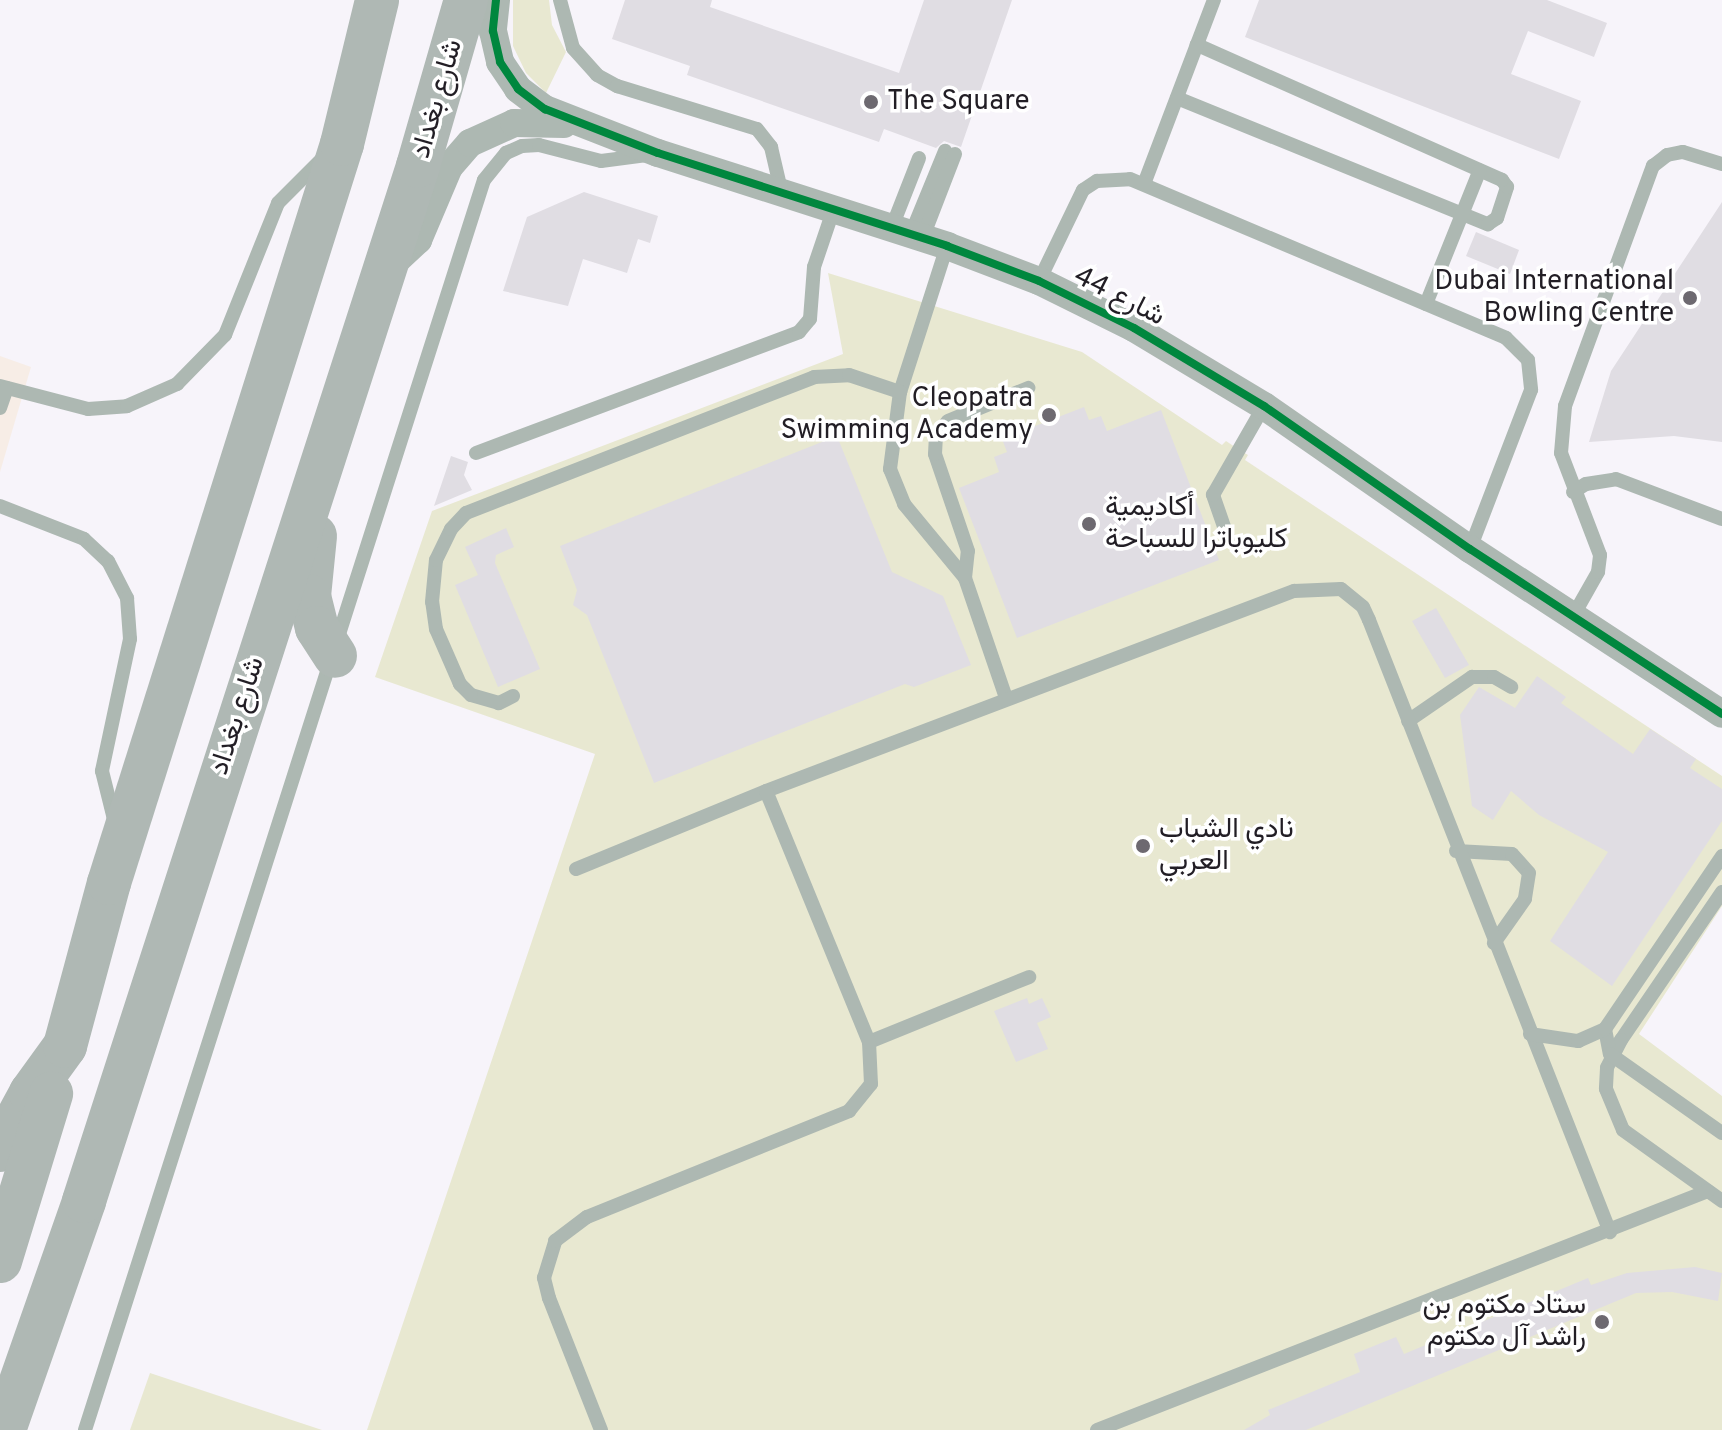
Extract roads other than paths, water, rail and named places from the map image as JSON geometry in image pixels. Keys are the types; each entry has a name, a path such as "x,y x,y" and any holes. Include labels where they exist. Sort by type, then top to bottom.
{"main road":[{"path":"0,1261 123,839 342,144 377,0"},
{"name":"شارع بغداد","path":"4,1430 84,1201 329,432 385,269 466,0"},
{"path":"329,432 309,596 317,628 335,656"},
{"path":"0,1150 31,1093 65,1046"},
{"path":"37,1430 84,1201"}],"street":[{"name":"شارع 44","path":"496,0 494,39 507,76 530,99 580,126 918,236 1039,281 1134,328 1264,406 1572,618 1722,714"},
{"name":"شارع 44","path":"385,269 418,240 449,167 470,143 514,123 580,126"}],"lane":[{"path":"560,0 573,48 597,75 617,86 757,129 771,147 781,190"},
{"path":"1144,184 1214,0"},
{"path":"1177,98 1488,224 1497,218 1507,184 1197,45"},
{"path":"0,408 4,387 88,409 127,406 177,384 225,335 278,203 295,180 342,144"},
{"path":"85,1430 493,165 522,146 539,145 601,161 658,153"},
{"path":"1572,618 1598,572 1598,545 1573,492 1561,453 1561,421 1649,173 1675,152 1722,164"},
{"path":"918,236 950,153"},
{"path":"919,158 918,236 900,392 889,451 896,487 965,578 1006,698"},
{"path":"1426,304 1480,170"},
{"path":"1039,281 1083,190 1113,177 1144,184 1506,338 1528,360 1533,375 1470,549"},
{"path":"476,453 799,332 810,319 814,267 834,208"},
{"path":"513,696 499,703 471,695 453,671 436,629 432,602 436,560 451,529 466,513 814,377 849,375 900,392"},
{"path":"965,578 968,551 935,454 936,435 948,421 1028,388"},
{"path":"1228,538 1213,495 1264,406"},
{"path":"1573,492 1586,484 1616,479 1722,519"},
{"path":"0,506 84,539 108,561 127,598 130,639 102,771 111,818 123,839"},
{"path":"576,869 1006,698 1294,591 1325,586 1341,589 1363,607 1456,851 1610,1232"},
{"path":"1408,721 1472,677 1494,677 1511,687"},
{"path":"601,1430 544,1278 555,1241 587,1217 849,1111 871,1084 869,1042 766,791"},
{"path":"1456,851 1512,854 1529,873 1525,899 1494,943"},
{"path":"1530,1034 1578,1041 1605,1029 1722,856"},
{"path":"1722,892 1613,1057 1606,1089 1623,1130 1722,1201"},
{"path":"869,1042 1029,977"},
{"path":"1605,1029 1606,1046 1613,1057 1722,1133"},
{"path":"1097,1430 1610,1232 1708,1191"}],"place":[{"name":"The Square","path":"871,102"},
{"name":"Dubai International Bowling Centre","path":"1690,298"},
{"name":"Cleopatra Swimming Academy","path":"1049,415"},
{"name":"أكاديمية كليوباترا للسباحة","path":"1089,524"},
{"name":"نادي الشباب العربي","path":"1143,846"},
{"name":"ستاد مكتوم بن راشد آل مكتوم","path":"1602,1322"}]}
